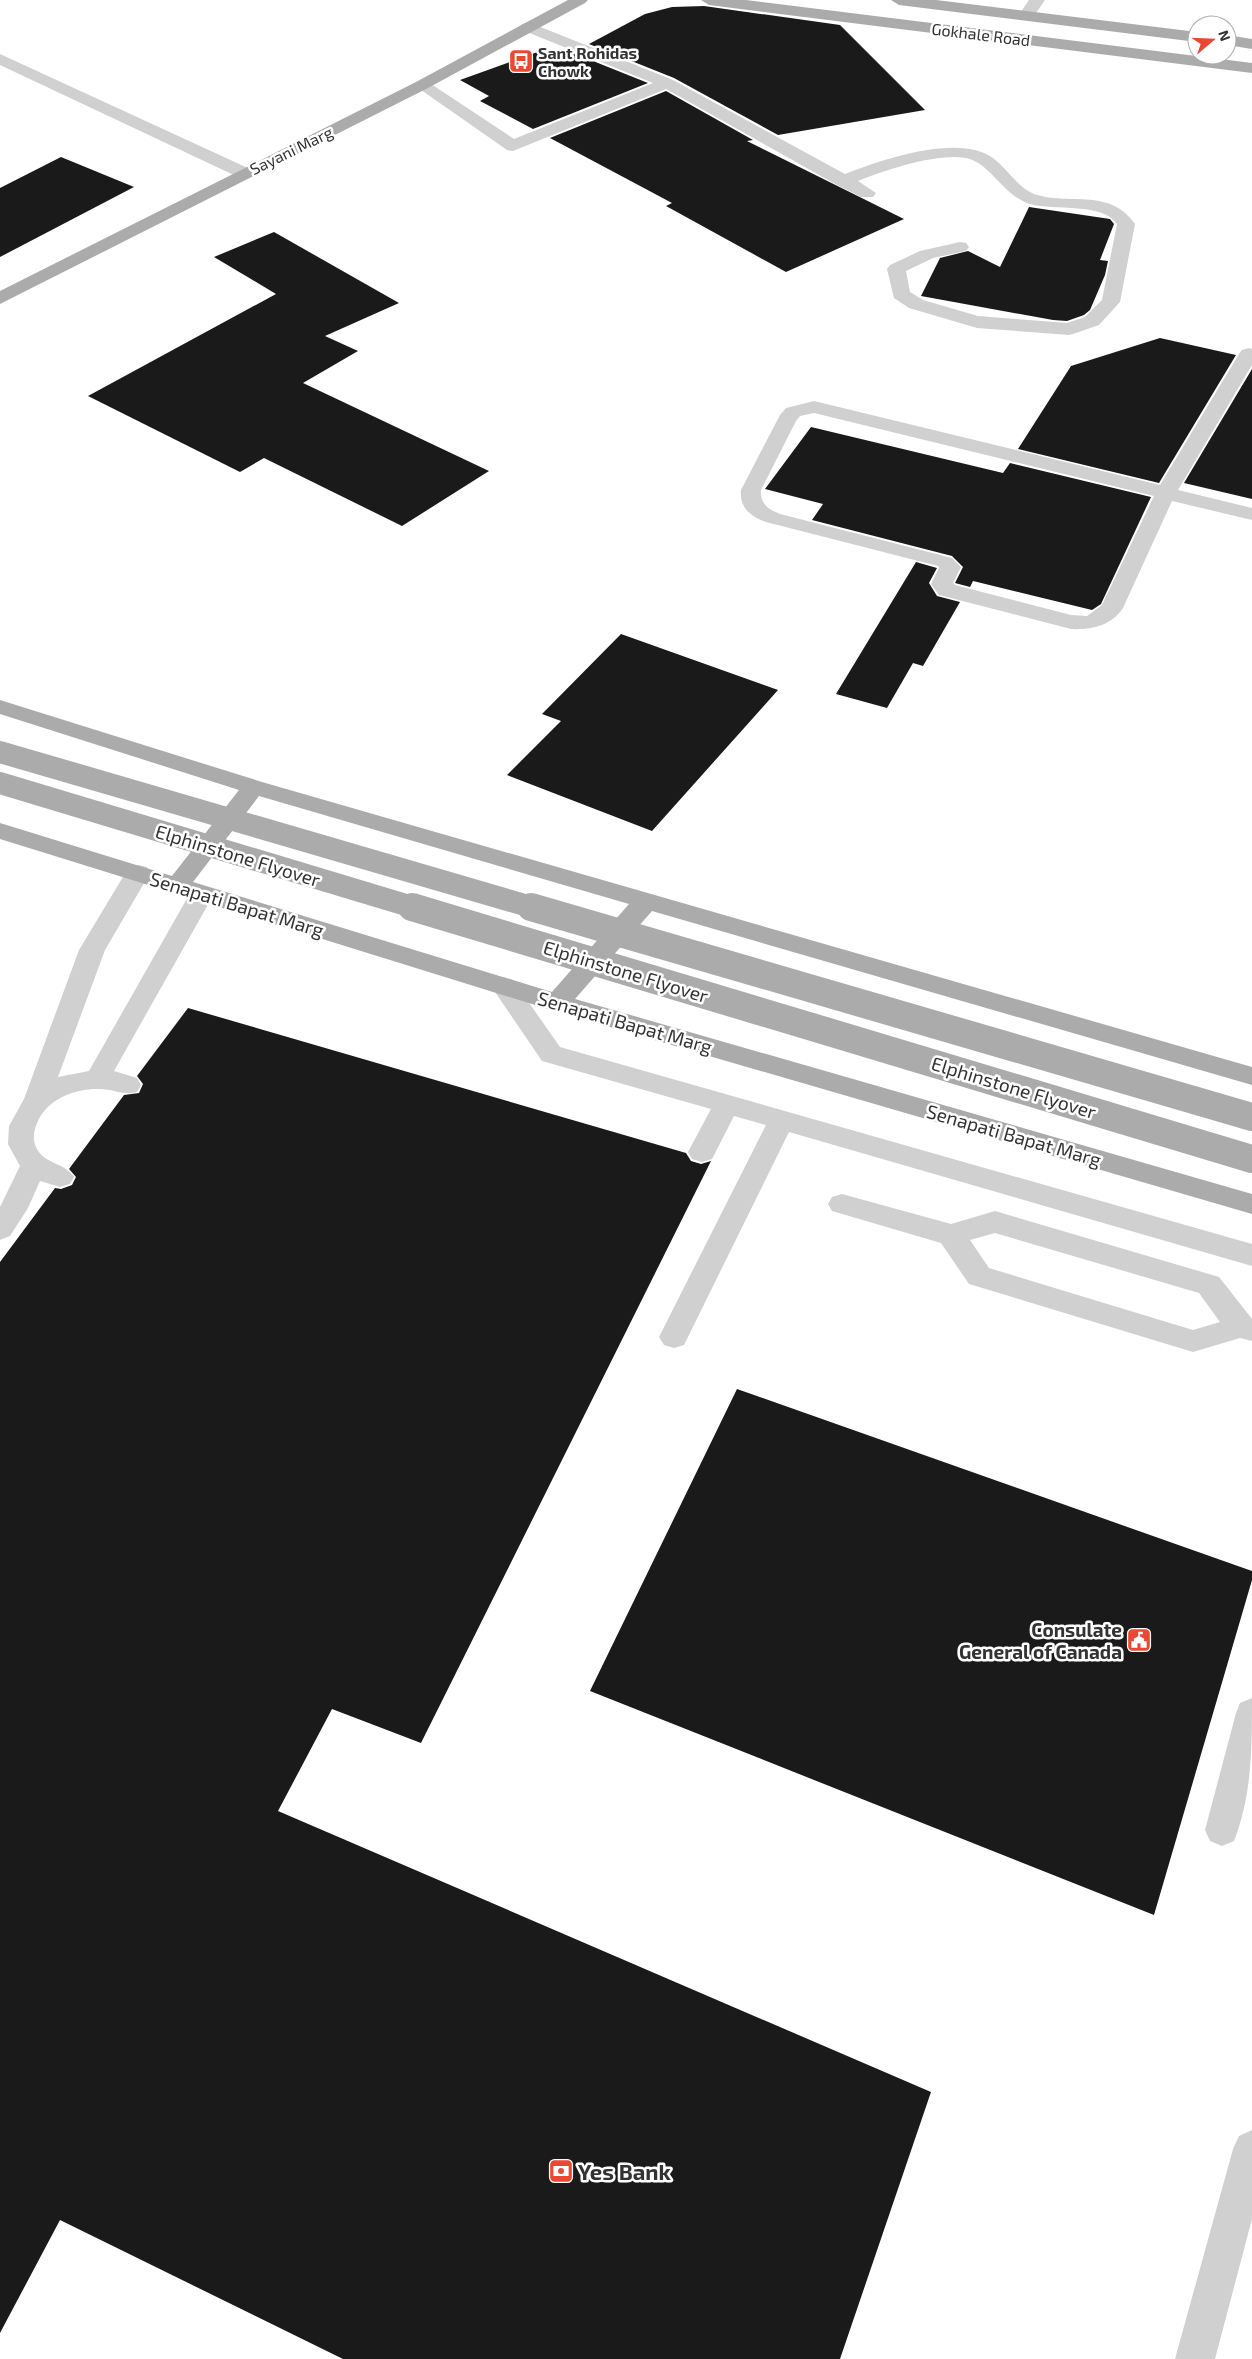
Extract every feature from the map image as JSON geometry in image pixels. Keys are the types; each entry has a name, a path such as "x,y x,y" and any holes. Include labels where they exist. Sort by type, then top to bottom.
{"main road":[{"name":"Sayani Marg","path":"0,298 244,173 422,86 580,0"},
{"name":"Gokhale Road","path":"709,0 1252,68"},
{"name":"Gokhale Road","path":"899,0 1187,36"},
{"path":"1237,42 1252,44"},
{"path":"0,707 254,787 1252,1076"},
{"name":"Elphinstone Flyover","path":"0,752 1252,1117"},
{"name":"Elphinstone Flyover","path":"0,783 1252,1159"},
{"path":"177,886 254,787"},
{"name":"Senapati Bapat Marg","path":"0,831 557,1003 1252,1204"},
{"path":"557,1003 646,900"}],"street":[{"path":"1026,16 1037,0"},
{"path":"528,27 667,83 867,193"},
{"path":"0,59 244,173"},
{"path":"422,86 513,146 667,83"},
{"path":"843,181 868,171 929,156 964,153 980,156 992,164 1025,197 1048,202 1112,209 1124,217 1126,224 1111,302 1092,321 1069,329 977,322 916,304 901,294 896,270 908,261 931,252 960,247"},
{"path":"1249,354 1166,492 1112,608 1104,618 1089,624 1071,622 947,590 942,584 950,567 944,562 773,518 764,514 749,499 751,490 787,419 792,412 814,407 1166,492 1252,514"},
{"path":"60,1177 34,1165 22,1151 19,1135 24,1118 36,1102 92,950 138,873"},
{"path":"97,1078 202,894"},
{"path":"504,986 551,1054 1252,1255"},
{"path":"36,1102 53,1090 74,1082 97,1078 120,1081 128,1085"},
{"path":"702,1152 726,1104"},
{"path":"674,1337 782,1120"},
{"path":"0,1229 14,1208 34,1165"},
{"path":"842,1204 951,1235 996,1222 1209,1285 1246,1329 1193,1341 979,1276 951,1235"},
{"path":"1222,1830 1252,1713"},
{"path":"1195,2359 1252,2149"}],"building":[{"path":"704,6 840,25 925,110 778,135 674,78 589,44 645,14 672,7"},
{"path":"543,50 562,59 573,53 648,83 533,129 480,101 489,96 460,80"},
{"path":"666,91 753,140 747,141 904,219 786,272 666,206 672,203 550,138"},
{"path":"61,157 134,187 0,257 0,188"},
{"path":"1029,207 1110,219 1114,224 1100,260 1108,261 1105,275 1090,310 1084,315 1067,321 1053,320 921,296 940,258 968,251 1000,267"},
{"path":"274,232 399,303 325,336 358,351 303,383 489,471 402,526 264,458 240,472 88,396 276,294 214,257"},
{"path":"1160,338 1236,355 1159,483 1018,449 1071,366"},
{"path":"1252,369 1252,499 1184,483"},
{"path":"811,427 1003,473 1010,463 1151,497 1101,604 1092,610 973,581 970,587 955,583 963,567 952,556 812,520 823,504 765,489"},
{"path":"916,562 937,568 929,583 937,596 960,602 923,666 913,663 887,708 836,694"},
{"path":"621,634 778,690 652,831 507,775 561,721 542,714"},
{"path":"188,1008 686,1153 691,1161 701,1164 711,1161 421,1743 332,1709 278,1811 931,2092 840,2359 343,2359 60,2220 0,2333 0,1262 55,1188 61,1189 72,1185 76,1177 69,1169 124,1095 139,1093 143,1084 137,1076"},
{"path":"737,1389 1252,1571 1252,1580 1154,1915 590,1691"}],"place":[{"name":"Sant Rohidas Chowk","path":"521,61"},
{"name":"Consulate General of Canada","path":"1139,1640"},
{"name":"Yes Bank","path":"561,2171"}]}
